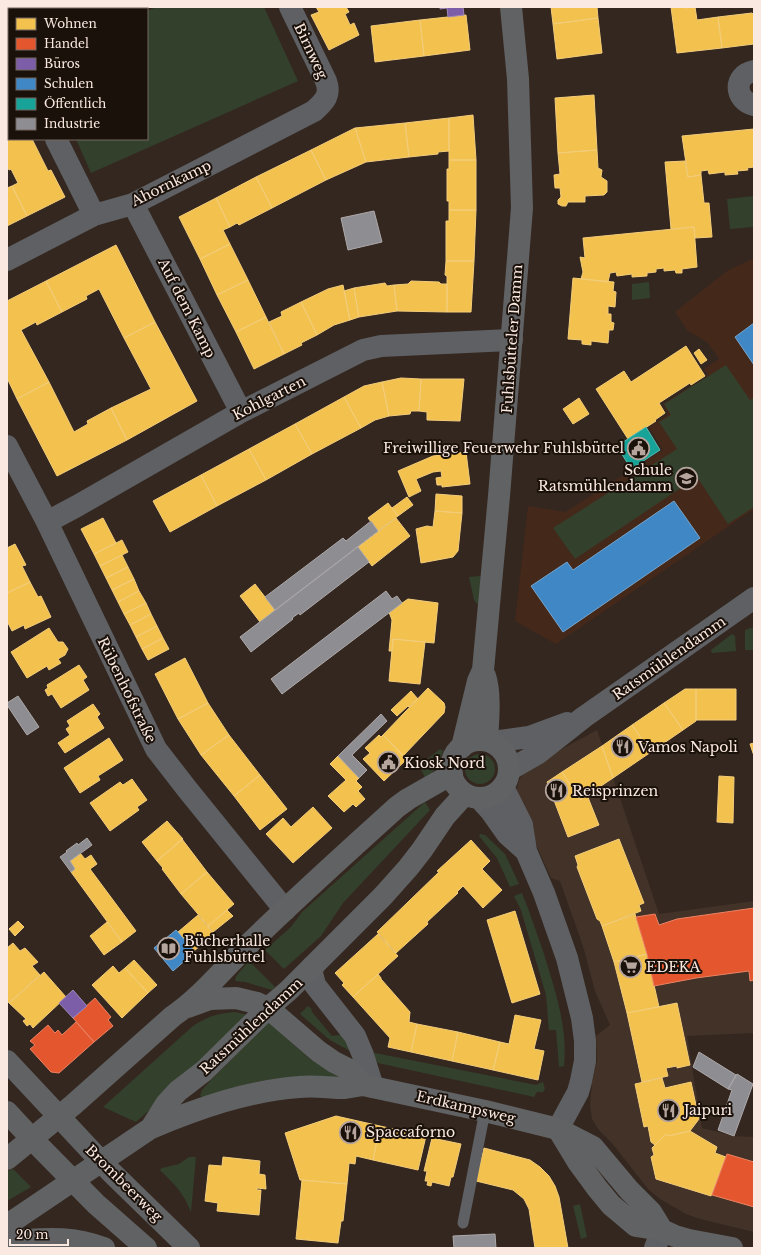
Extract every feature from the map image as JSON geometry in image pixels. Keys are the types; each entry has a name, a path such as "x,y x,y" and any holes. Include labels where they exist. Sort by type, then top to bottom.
{"street":[{"name":"Birnweg","path":"290,7 326,81 328,88 327,95"},
{"name":"Fuhlsbütteler Damm","path":"462,747 478,681 483,670 500,496 522,208 518,79 511,7"},
{"path":"754,71 746,74 738,84 742,98 747,103 754,105"},
{"name":"Ahornkamp","path":"7,260 94,215 134,204 314,111 323,104 327,95"},
{"path":"56,140 94,215"},
{"name":"Auf dem Kamp","path":"134,204 241,412"},
{"name":"Kohlgarten","path":"47,522 241,412 362,350 381,346 512,340"},
{"name":"Rübenhofstraße","path":"7,446 47,522 156,749 285,910"},
{"name":"Ratsmühlendamm","path":"7,1225 151,1128 166,1104 174,1095 204,1071 358,922 408,868 422,850 444,816 472,796 488,797 496,793 506,779 584,717 753,600"},
{"name":"Fuhlsbütteler Damm","path":"483,670 487,682 490,742"},
{"name":"Ratsmühlendamm","path":"462,747 470,742 479,740 490,742 529,737 584,717"},
{"path":"490,742 499,747 505,754 508,762 506,779 522,826 526,851 544,894 567,958 582,1018 585,1041 580,1087 573,1103 558,1129 583,1169 597,1188 616,1209 636,1226 659,1239 675,1236 732,1248"},
{"path":"462,747 453,759 452,774 454,782 459,789 472,796 490,810 507,834 526,851"},
{"path":"7,1159 59,1117 173,1016 186,1007 321,875 397,807 408,799 452,774"},
{"path":"313,966 312,973 315,985 355,1036 363,1056 368,1086"},
{"path":"186,1007 210,999 236,998 257,1002 268,1008 318,1051 334,1062 350,1070 368,1086"},
{"name":"Brombeerweg","path":"7,1061 102,1162 189,1248"},
{"name":"Erdkampsweg","path":"151,1128 192,1110 270,1090 300,1086 346,1088 368,1086 485,1111 558,1129"},
{"path":"7,1112 96,1204 146,1248"},
{"path":"7,1241 68,1238 91,1243 104,1248"}],"lane":[{"path":"463,1223 485,1111"}],"shaded area":[{"name":"Schule Ratsmühlendamm","path":"754,258 754,509 556,644 515,621 528,506 565,512 663,450 649,427 669,414 663,404 708,376 704,369 719,359 707,342 688,331 675,312 727,271"},
{"path":"597,730 659,914 754,901 754,1033 687,1036 702,1128 734,1136 754,1137 754,1232 700,1219 686,1214 660,1199 648,1189 612,1143 599,1130 592,1119 590,1105 592,1082 597,1060 596,1036 610,1025 595,991 583,946 560,881 551,878 516,799 519,780 525,769"}],"green space":[{"path":"156,7 264,7 298,81 91,173 76,140 148,140 148,11"},
{"path":"754,196 754,227 730,229 727,199"},
{"path":"649,282 650,298 632,300 632,284"},
{"path":"726,365 750,400 754,398 754,507 728,524 697,477 575,559 553,528 677,449 659,422 671,415 664,404"},
{"path":"481,576 479,606 474,600 469,577"},
{"path":"754,627 754,650 745,650 745,630"},
{"path":"732,634 735,636 736,651 712,653 711,650"},
{"path":"440,749 443,751 437,767 426,780 420,767"},
{"path":"480,754 491,758 495,769 491,780 480,784 469,780 465,769 469,758"},
{"path":"425,802 430,810 343,903 321,936 284,969 265,950 291,927 302,912"},
{"path":"480,834 485,835 505,854 519,884 510,887 497,858 479,836"},
{"path":"522,893 544,954 560,1009 565,1052 564,1066 559,1067 556,1030 549,1030 546,995 521,910 514,896"},
{"path":"249,961 275,987 272,990 245,982 236,981 235,979 237,975"},
{"path":"308,1006 332,1036 347,1034 350,1051 330,1040 300,1014"},
{"path":"235,1012 248,1015 174,1088 136,1122 103,1107 193,1026 212,1016"},
{"path":"268,1022 310,1059 329,1071 348,1080 308,1077 278,1078 235,1087 203,1097 200,1096 202,1090 212,1079"},
{"path":"370,1052 536,1085 543,1082 545,1089 543,1092 537,1092 534,1097 378,1063"},
{"path":"189,1157 196,1157 191,1212 178,1189 160,1170 162,1168 179,1164"},
{"path":"13,1169 31,1187 7,1201 7,1171"},
{"path":"580,1204 587,1237 581,1239 573,1206"}],"building: Wohnen":[{"path":"7,7 10,7 8,8 7,57"},
{"path":"61,7 81,7 79,8"},
{"path":"316,7 346,7 349,12 345,14 350,25 354,23 359,35 329,50 311,15 319,12"},
{"path":"551,7 597,7 598,18 553,24"},
{"path":"671,7 695,7 697,20 718,17 722,48 677,53"},
{"path":"752,13 754,15 754,44 722,48 718,17"},
{"path":"466,15 470,50 424,56 420,20"},
{"path":"598,18 602,53 557,59 553,24"},
{"path":"420,20 424,56 375,62 371,26"},
{"path":"7,85 8,140 7,140"},
{"path":"594,95 597,150 558,153 555,98"},
{"path":"473,115 476,160 449,160 449,118"},
{"path":"449,118 449,151 438,152 438,154 409,157 405,123"},
{"path":"405,123 409,157 366,162 355,128"},
{"path":"355,128 366,162 326,180 311,150"},
{"path":"754,129 754,167 747,168 748,170 737,171 738,174 725,175 725,172 709,174 708,170 701,171 701,175 688,177 682,136"},
{"path":"7,140 32,140 48,171 51,170 65,197 27,216 12,186 18,183 11,169 9,170 7,166"},
{"path":"311,150 326,180 272,208 256,177"},
{"path":"597,150 598,168 602,170 601,177 607,181 607,192 604,195 585,196 585,202 568,202 566,206 558,204 558,200 561,197 560,188 555,188 554,175 560,174 558,153"},
{"path":"449,160 476,160 476,210 449,210 449,201 447,201 447,169 449,169"},
{"path":"685,161 688,177 701,175 704,203 709,203 712,237 695,238 694,227 671,229 665,162"},
{"path":"256,177 272,208 239,225 237,223 230,227 216,198"},
{"path":"12,186 27,216 7,226 7,188"},
{"path":"216,198 230,227 223,230 230,244 200,259 179,217"},
{"path":"449,210 476,210 474,261 446,261 446,221 449,221"},
{"path":"694,227 697,267 682,269 682,273 676,273 675,270 664,271 664,268 656,269 656,272 647,273 647,276 632,277 632,274 617,276 616,272 610,273 608,282 581,279 583,272 580,257 585,258 583,238"},
{"path":"230,244 248,280 217,295 200,259"},
{"path":"116,245 155,322 124,338 99,289 86,296 87,299 62,312 46,281"},
{"path":"446,261 474,261 471,312 447,312 447,276 445,275"},
{"path":"573,278 614,282 613,291 616,292 615,307 608,306 608,314 611,314 611,322 614,323 613,330 609,330 608,343 591,341 591,345 582,344 582,340 568,339"},
{"path":"248,280 266,317 236,332 217,295"},
{"path":"46,281 62,312 37,325 36,322 21,330 49,382 17,399 7,378 7,301"},
{"path":"411,281 439,282 441,284 447,284 447,312 397,311 394,285 408,284"},
{"path":"385,283 387,286 394,285 397,311 359,317 354,288"},
{"path":"343,285 350,320 334,325 317,335 301,302 328,289"},
{"path":"354,288 359,317 350,320 344,291"},
{"path":"301,302 317,335 284,354 269,322 282,316 281,312"},
{"path":"266,317 284,354 254,369 236,332"},
{"path":"155,322 197,401 127,440 111,408 151,389 124,338"},
{"path":"686,346 705,376 691,385 690,383 659,403 665,413 655,420 656,421 628,439 596,389 624,371 631,382"},
{"path":"699,349 707,360 701,364 694,353"},
{"path":"401,378 421,379 419,411 411,411 410,414 389,416 382,382"},
{"path":"421,379 464,379 460,421 427,420 427,412 419,411"},
{"path":"49,382 74,432 88,424 87,421 111,408 127,440 57,476 17,399"},
{"path":"382,382 389,416 375,420 361,428 344,397 364,386"},
{"path":"344,397 361,428 312,454 295,424"},
{"path":"579,398 589,414 573,424 563,409"},
{"path":"295,424 312,454 266,480 249,449"},
{"path":"249,449 266,480 217,506 201,475"},
{"path":"466,452 470,484 442,487 442,485 437,485 436,478 442,477 441,471 433,472 416,479 421,491 409,497 398,471 433,456"},
{"path":"201,475 217,506 170,532 153,501"},
{"path":"436,494 462,496 462,513 435,511"},
{"path":"407,497 413,505 398,516 392,508"},
{"path":"388,503 398,516 378,531 368,518"},
{"path":"435,511 462,513 458,551 453,557 421,563 416,529 427,526 433,527"},
{"path":"103,518 116,543 94,554 81,529"},
{"path":"396,518 410,536 372,566 358,547"},
{"path":"122,540 128,552 100,566 94,554"},
{"path":"15,544 26,565 22,566 30,582 7,593 7,548"},
{"path":"122,555 128,567 106,578 100,566"},
{"path":"128,567 134,579 112,590 106,578"},
{"path":"134,579 139,591 118,602 112,590"},
{"path":"30,582 38,597 41,596 51,617 25,629 24,625 12,631 7,621 7,593"},
{"path":"255,584 275,610 260,622 240,596"},
{"path":"139,591 146,603 124,614 118,602"},
{"path":"408,599 438,603 434,643 393,639 392,651 389,651 392,620 389,612"},
{"path":"146,603 151,614 130,625 124,614"},
{"path":"151,614 157,626 136,637 130,625"},
{"path":"157,626 163,638 142,649 136,637"},
{"path":"49,628 58,642 63,642 68,649 65,655 58,659 61,663 49,670 47,666 27,678 11,652"},
{"path":"163,638 169,649 148,660 142,649"},
{"path":"393,639 425,642 420,684 389,681"},
{"path":"185,658 208,703 178,719 155,674"},
{"path":"79,665 87,677 83,680 89,690 61,708 52,694 48,696 45,690 48,688 47,685"},
{"path":"428,688 444,703 444,713 403,756 383,735"},
{"path":"685,689 696,689 696,721 683,730 664,703"},
{"path":"696,689 736,689 736,720 696,720"},
{"path":"411,691 418,699 397,716 391,710"},
{"path":"208,703 229,735 201,755 178,719"},
{"path":"664,703 683,730 651,752 632,725"},
{"path":"93,704 100,714 97,717 104,728 65,753 58,743 70,735 66,729 70,726 67,721"},
{"path":"632,725 651,752 613,778 602,746"},
{"path":"229,735 260,775 234,796 201,755"},
{"path":"379,735 381,737 383,735 407,759 384,781 363,759 370,753 365,748"},
{"path":"109,738 123,760 98,776 100,780 80,793 64,768"},
{"path":"754,743 754,756 750,744"},
{"path":"602,746 613,778 580,800 562,772"},
{"path":"338,756 359,778 356,781 362,787 358,791 365,799 356,807 353,804 344,812 328,796 346,780 330,764"},
{"path":"562,772 580,800 587,795 599,825 568,837 547,782"},
{"path":"260,775 287,809 260,830 234,796"},
{"path":"719,776 734,777 733,823 717,822"},
{"path":"132,779 147,800 137,807 139,810 110,831 90,803 120,782 123,785"},
{"path":"313,807 332,828 293,863 266,834 283,818 291,827"},
{"path":"167,821 183,839 157,861 142,842"},
{"path":"182,839 207,872 181,894 157,861"},
{"path":"619,839 644,903 639,905 641,911 602,926 600,921 597,919 577,867 578,865 575,856"},
{"path":"471,840 490,861 482,869 502,890 483,908 463,886 457,892 458,893 427,922 428,924 396,953 377,932 439,872 437,871"},
{"path":"80,853 85,859 91,855 97,864 90,869 136,931 122,942 71,872 75,869 70,861"},
{"path":"207,872 234,904 208,926 181,894"},
{"path":"227,910 233,916 213,932 208,926"},
{"path":"515,911 540,994 512,1003 487,920"},
{"path":"635,914 647,954 614,962 602,926"},
{"path":"198,915 214,934 194,951 178,932"},
{"path":"18,921 24,927 15,936 9,929"},
{"path":"107,922 122,942 104,955 90,936"},
{"path":"378,934 398,956 353,997 342,985 344,983 335,973"},
{"path":"13,943 20,951 25,948 38,962 32,966 40,975 9,1003 7,1000 7,948"},
{"path":"647,954 659,1007 627,1013 614,962"},
{"path":"134,960 157,985 148,993 125,968"},
{"path":"113,966 119,973 125,968 148,993 122,1018 92,985"},
{"path":"44,972 66,997 33,1028 30,1024 27,1026 23,1021 26,1019 9,1003"},
{"path":"378,974 410,1012 409,1022 417,1024 411,1052 388,1047 390,1038 353,997"},
{"path":"677,1003 690,1065 677,1068 677,1066 666,1068 668,1076 642,1082 627,1013"},
{"path":"515,1015 541,1020 534,1049 544,1051 538,1080 493,1070 500,1042 509,1044"},
{"path":"417,1024 458,1032 452,1061 411,1052"},
{"path":"458,1032 500,1042 493,1070 452,1061"},
{"path":"662,1078 665,1088 691,1082 699,1119 690,1131 668,1136 666,1134 655,1145 651,1142 648,1126 644,1127 635,1084"},
{"path":"336,1116 380,1126 373,1160 356,1156 355,1164 349,1163 347,1184 300,1180 285,1133"},
{"path":"380,1126 426,1136 418,1170 373,1160"},
{"path":"690,1131 717,1147 715,1153 726,1157 711,1196 656,1179 651,1157 654,1155 652,1148 666,1134 668,1136"},
{"path":"432,1138 461,1144 453,1177 451,1177 449,1186 432,1182 431,1186 427,1185 428,1181 425,1181 427,1171 424,1171"},
{"path":"484,1148 530,1160 549,1176 559,1197 568,1248 535,1248 529,1209 524,1199 513,1190 476,1181"},
{"path":"223,1157 260,1161 259,1174 265,1175 266,1189 257,1188 257,1190 261,1190 259,1215 217,1211 218,1203 205,1201 209,1165 222,1166"},
{"path":"302,1180 347,1184 343,1221 341,1221 338,1243 296,1239"}],"building: Handel":[{"path":"754,908 754,980 750,981 749,971 696,978 654,986 647,954 636,917 655,914 659,925 677,919"},
{"path":"95,998 111,1017 108,1020 113,1026 94,1042 73,1018"},
{"path":"76,1022 94,1042 59,1073 51,1072 30,1049 35,1045 30,1041 48,1025 55,1033 58,1030 62,1035"},
{"path":"727,1154 754,1162 754,1207 712,1195"}],"building: Büros":[{"path":"440,7 463,7 464,15 448,17 447,8 440,9"},
{"path":"73,990 87,1006 73,1018 59,1003"}],"building: Schulen":[{"path":"754,323 754,365 735,337"},
{"path":"674,501 700,538 563,632 531,586 567,562 573,570"},
{"path":"176,930 195,952 173,971 154,948"}],"building: Öffentlich":[{"name":"Freiwillige Feuerwehr Fuhlsbüttel","path":"646,427 660,450 631,469 617,446"}],"building: Industrie":[{"path":"374,211 382,242 348,250 341,218"},
{"path":"371,521 378,531 275,610 265,597 343,538 346,541"},
{"path":"358,547 369,562 300,615 299,613 292,618 293,619 251,652 240,637"},
{"path":"386,591 392,599 397,596 402,603 282,694 271,679"},
{"path":"18,696 39,727 27,735 7,705 7,703"},
{"path":"381,714 387,721 352,755 367,770 359,778 338,756"},
{"path":"87,838 92,845 70,861 75,869 71,872 60,857 77,843 78,845"},
{"path":"699,1052 736,1075 728,1089 693,1067"},
{"path":"737,1074 753,1084 734,1136 718,1130 732,1090 728,1089"},
{"path":"495,1234 496,1248 454,1248 453,1236"}],"place":[{"name":"Freiwillige Feuerwehr Fuhlsbüttel","path":"639,448"},
{"name":"Schule Ratsmühlendamm","path":"687,478"},
{"name":"Vamos Napoli","path":"622,747"},
{"name":"Kiosk Nord","path":"388,763"},
{"name":"Reisprinzen","path":"557,791"},
{"name":"Bücherhalle Fuhlsbüttel","path":"169,949"},
{"name":"EDEKA","path":"630,967"},
{"name":"Jaipuri","path":"668,1110"},
{"name":"Spaccaforno","path":"351,1132"}]}
